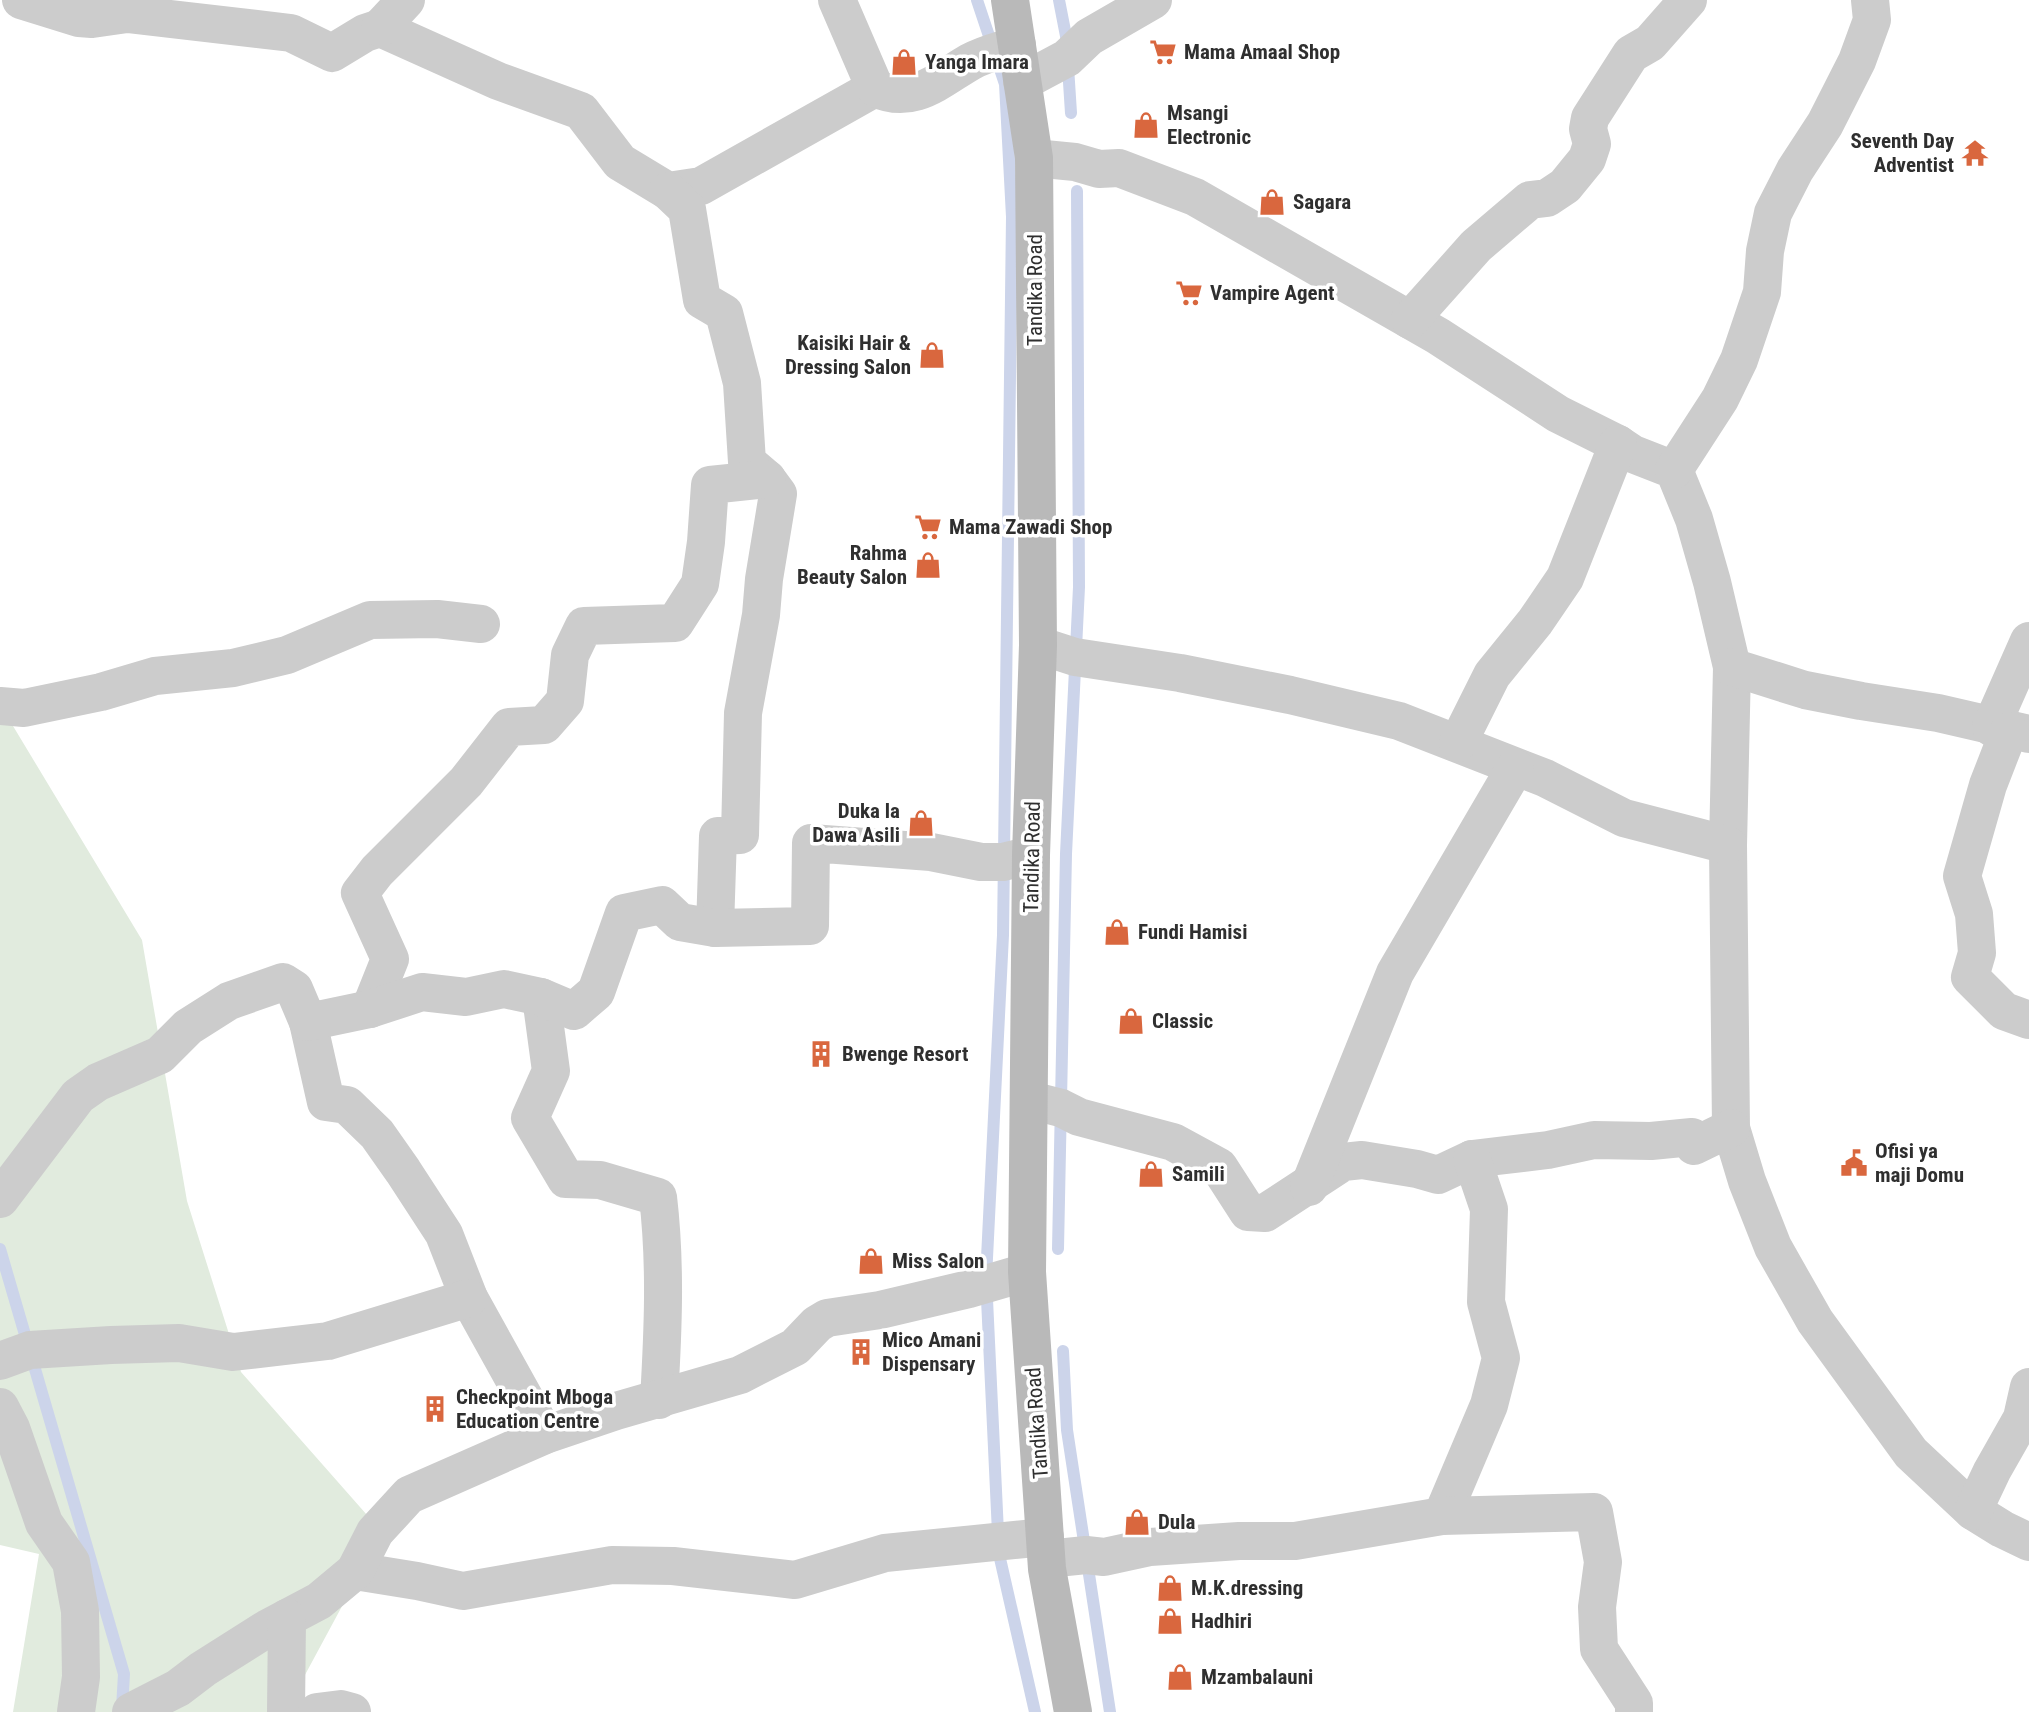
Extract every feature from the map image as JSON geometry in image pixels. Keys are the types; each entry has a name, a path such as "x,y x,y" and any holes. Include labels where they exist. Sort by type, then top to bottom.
{"street":[{"path":"21,0 81,9 92,19 127,14 290,33 332,53 365,33 380,29 406,0"},
{"path":"837,0 875,88"},
{"name":"Tandika Road","path":"1010,0 1034,158 1038,645 1031,855 1027,1272 1046,1548 1073,1712"},
{"path":"1022,82 1067,58 1089,37 1153,0"},
{"path":"1410,320 1476,246 1530,200 1547,198 1565,186 1587,159 1592,144 1588,129 1590,118 1631,54 1650,43 1688,0"},
{"path":"1674,470 1720,399 1739,360 1762,292 1765,251 1773,213 1795,170 1825,124 1857,61 1872,20 1870,0"},
{"path":"380,29 498,81 581,111 620,162 668,191 687,209 702,300 724,313 743,383 747,462 767,479 778,494 761,615 743,713 740,835 718,836 715,928"},
{"path":"668,191 701,186 875,88 898,95 932,87 973,61 1017,45"},
{"path":"1034,158 1075,162 1099,169 1119,168 1195,197 1410,320 1558,414 1633,454 1674,470 1694,519 1732,667 1728,845 1731,1128 1747,1181 1773,1247 1815,1321 1911,1452 1973,1511 2029,1542"},
{"path":"1458,743 1492,675 1535,622 1565,578 1618,444"},
{"path":"370,1009 390,959 360,893 377,871 466,782 509,727 544,725 565,701 570,656 584,626 675,623 700,584 710,485 767,479"},
{"path":"0,706 24,708 155,676 233,668 287,655 370,620 438,619 481,624"},
{"path":"2029,641 2010,730 1988,785 1962,876 1974,914 1977,953 1969,977 2004,1012 2029,1020"},
{"path":"1038,645 1075,657 1180,673 1399,721 1545,778 1624,818 1728,845"},
{"path":"1732,667 1805,690 1938,713 2010,730"},
{"path":"1308,1187 1395,973 1515,768"},
{"path":"308,1023 370,1009 422,992 466,997 504,989 541,997 574,1011 596,992 624,913 662,905 680,922 715,928 810,926 811,843 931,852 981,862 1003,862 1031,855"},
{"path":"0,1199 78,1096 98,1082 160,1055 188,1027 229,1001 283,982 294,989 308,1023 326,1102 347,1105 377,1134 444,1234 469,1298 545,1435"},
{"path":"541,997 551,1071 530,1118 566,1179 600,1180 658,1197 664,1257 659,1400"},
{"path":"1030,1100 1061,1108 1079,1117 1173,1142 1219,1167 1248,1212 1265,1213 1343,1163 1362,1160 1438,1175 1472,1159 1548,1150 1594,1140 1651,1141 1692,1137 1694,1146 1731,1128"},
{"path":"1442,1516 1489,1405 1501,1358 1486,1302 1489,1209 1472,1159"},
{"path":"131,1712 178,1688 203,1669 319,1601 355,1571 375,1532 409,1495 545,1435 740,1375 795,1347 817,1324 827,1318 880,1310 1027,1272"},
{"path":"0,1361 30,1350 111,1345 179,1343 233,1352 328,1341 469,1298"},
{"path":"1973,1511 2022,1418 2029,1387"},
{"path":"0,1407 11,1427 44,1523 71,1562 80,1611 81,1677 76,1712"},
{"path":"355,1571 463,1591 612,1565 673,1566 795,1580 884,1553 1046,1548 1104,1557 1150,1547 1240,1541 1295,1541 1442,1516 1594,1512 1603,1563 1597,1607 1599,1649 1634,1703 1634,1712"},
{"path":"286,1712 287,1618"},
{"path":"317,1712 341,1709 352,1712"}],"shaded area":[{"path":"0,700 142,940 187,1201 241,1372 382,1532 285,1712 13,1712 39,1554 0,1545"}],"waterway":[{"path":"977,0 1005,84 1012,217 1003,935 986,1278 999,1554 1035,1712"},
{"path":"1059,0 1066,36 1071,113"},
{"path":"1058,1249 1066,854 1079,587 1077,191"},
{"path":"0,1249 124,1674 122,1708"},
{"path":"1063,1351 1067,1430 1110,1712"}],"place":[{"name":"Mama Amaal Shop","path":"1163,52"},
{"name":"Yanga Imara","path":"904,62"},
{"name":"Msangi Electronic","path":"1146,125"},
{"name":"Seventh Day Adventist","path":"1975,153"},
{"name":"Sagara","path":"1272,202"},
{"name":"Vampire Agent","path":"1189,293"},
{"name":"Kaisiki Hair & Dressing Salon","path":"932,355"},
{"name":"Mama Zawadi Shop","path":"928,527"},
{"name":"Rahma Beauty Salon","path":"928,565"},
{"name":"Duka la Dawa Asili","path":"921,823"},
{"name":"Fundi Hamisi","path":"1117,932"},
{"name":"Classic","path":"1131,1021"},
{"name":"Bwenge Resort","path":"821,1054"},
{"name":"Ofisi ya maji Domu","path":"1854,1163"},
{"name":"Samili","path":"1151,1174"},
{"name":"Miss Salon","path":"871,1261"},
{"name":"Mico Amani Dispensary","path":"861,1352"},
{"name":"Checkpoint Mboga Education Centre","path":"435,1409"},
{"name":"Dula","path":"1137,1522"},
{"name":"M.K.dressing","path":"1170,1588"},
{"name":"Hadhiri","path":"1170,1621"},
{"name":"Mzambalauni","path":"1180,1677"}]}
